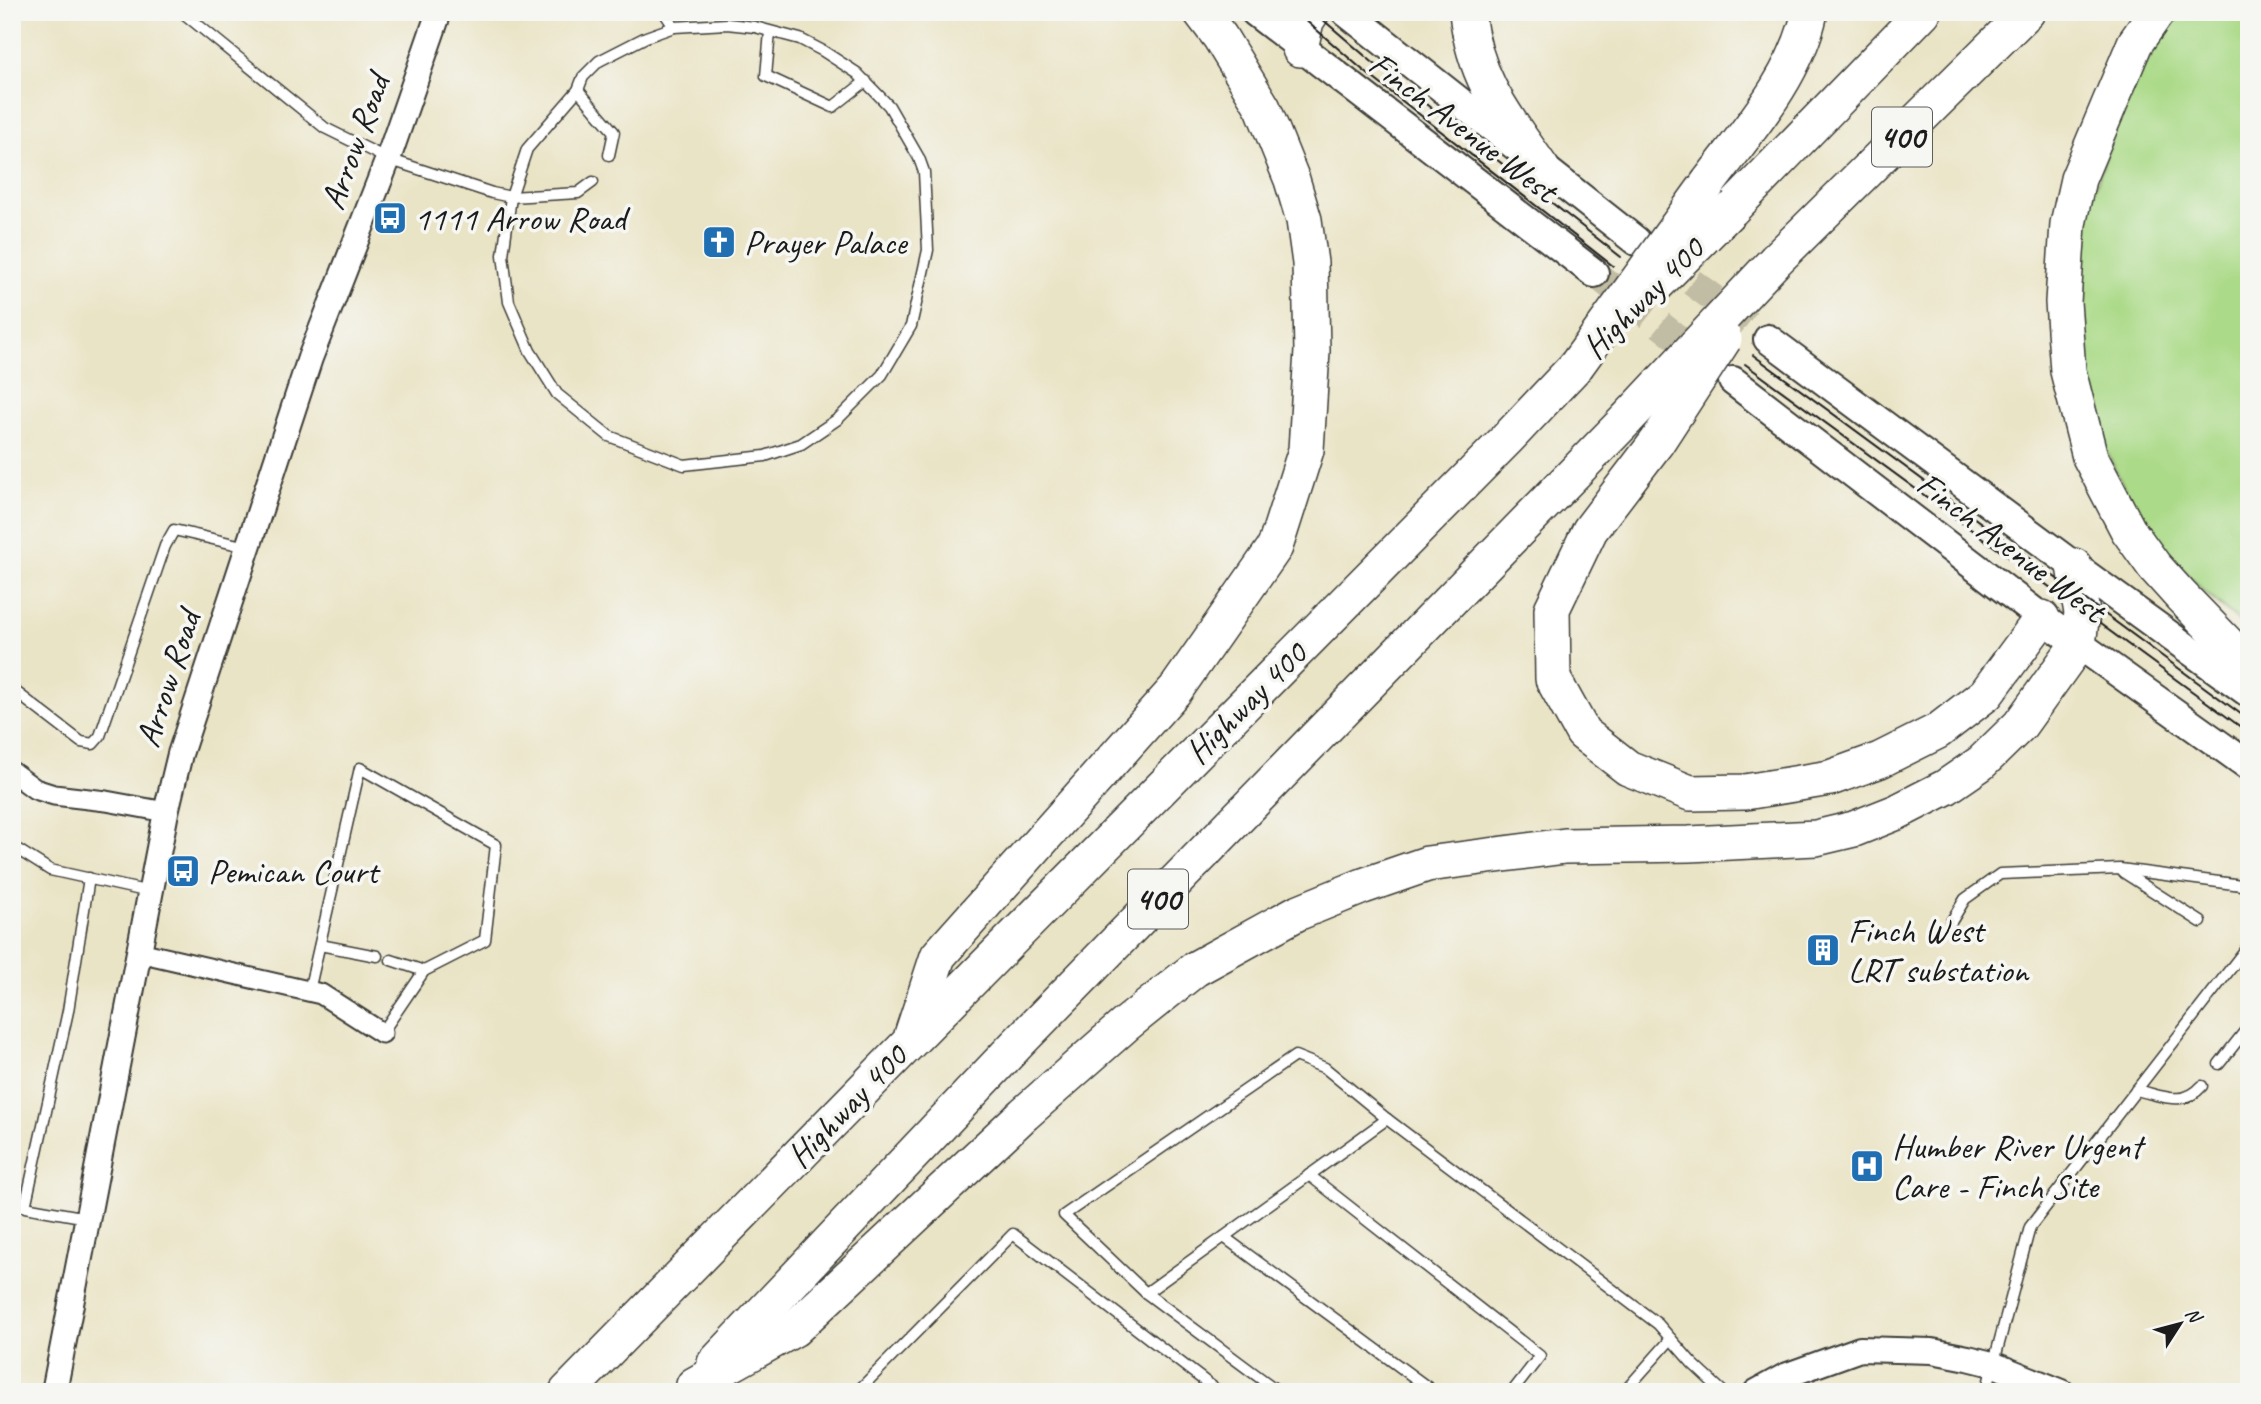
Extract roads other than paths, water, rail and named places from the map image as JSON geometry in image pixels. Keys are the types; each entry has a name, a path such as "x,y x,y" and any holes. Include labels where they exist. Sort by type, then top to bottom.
{"highway":[{"path":"910,1042 938,956 1176,689 1275,547 1306,450 1312,351 1310,263 1304,220 1292,180 1263,108 1220,37 1201,12"},
{"path":"1300,49 1306,21 1312,12"},
{"path":"1467,12 1469,38 1486,84 1542,169"},
{"path":"1576,366 1773,95 1793,62 1810,12"},
{"name":"Highway 400","path":"567,1392 1487,459 1923,12"},
{"name":"Highway 400","path":"690,1388 1027,1033 1627,419 1776,260 2027,12"},
{"path":"2157,12 2135,43 2078,179 2068,224 2063,302 2068,371 2090,457 2128,530 2154,566 2249,666"},
{"path":"1776,260 1657,442 1590,530 1552,610 1553,679 1583,733 1628,768 1690,793 1745,792 1830,778 1868,765 1938,731 1986,694 2042,618"},
{"path":"690,1388 794,1329 1024,1114 1195,969 1297,913 1363,886 1439,863 1565,846 1816,838 1854,829 1897,812 1946,787 1981,763 2020,725 2078,644 2082,613 2074,566"}],"main road":[{"name":"Finch Avenue West","path":"1255,12 1594,273"},
{"name":"Finch Avenue West","path":"1346,12 1636,241"},
{"name":"Finch Avenue West","path":"1768,339 2249,693"},
{"name":"Finch Avenue West","path":"1733,381 2042,618 2249,766"}],"street":[{"name":"Arrow Road","path":"54,1392 150,892 180,754 310,358 388,159 439,12"},
{"path":"12,772 34,789 54,795 106,800 166,811"},
{"path":"139,952 321,994 382,1033"},
{"path":"1756,1392 1785,1376 1860,1349 1932,1351 1992,1364 2062,1392"}],"lane":[{"path":"182,12 325,128 388,159 511,197 578,193 593,182"},
{"path":"664,12 674,27"},
{"path":"727,24 770,32 800,39 822,51 866,81 889,106 924,172 928,250 911,326 882,375 838,419 801,444 765,456 684,465 609,436 557,394 530,351 509,302 503,255 511,197 527,149 578,90 583,77 599,61 646,37 674,27 727,24"},
{"path":"770,32 766,76 833,107 866,81"},
{"path":"578,90 614,132 609,155"},
{"path":"12,689 81,741 93,744 100,736 165,546 174,530 247,547"},
{"path":"309,991 360,768 496,845 485,940 424,971 382,1033"},
{"path":"12,846 50,870 150,892"},
{"path":"2120,869 2201,922"},
{"path":"1951,922 1965,899 2000,874 2120,869 2249,886"},
{"path":"26,1206 68,1011 89,878"},
{"path":"320,945 377,956"},
{"path":"1986,1392 2030,1227 2249,945"},
{"path":"391,960 424,971"},
{"path":"2219,1064 2249,1026"},
{"path":"1279,1392 1146,1293 1064,1215 1295,1056 1325,1068 1387,1119 1658,1324 1723,1392"},
{"path":"2136,1090 2182,1100 2195,1094 2202,1086"},
{"path":"1146,1293 1387,1119"},
{"path":"1309,1175 1540,1356 1512,1392"},
{"path":"12,1206 26,1206 87,1218"},
{"path":"858,1392 1013,1234 1219,1392"},
{"path":"1224,1237 1434,1392"},
{"path":"1624,1392 1671,1339"}],"tunnel":[{"path":"1658,257 1768,339"},
{"path":"1594,273 1708,362"}],"tram line":[{"path":"1296,12 1364,71 1613,266"},
{"path":"1314,12 1371,61 1621,257"},
{"path":"1753,355 2249,720"},
{"path":"1745,364 2249,733"}],"place":[{"name":"1111 Arrow Road","path":"390,218"},
{"name":"Prayer Palace","path":"719,242"},
{"name":"Pemican Court","path":"183,871"},
{"name":"Finch West LRT substation","path":"1823,950"},
{"name":"Humber River Urgent Care - Finch Site","path":"1867,1166"}]}
